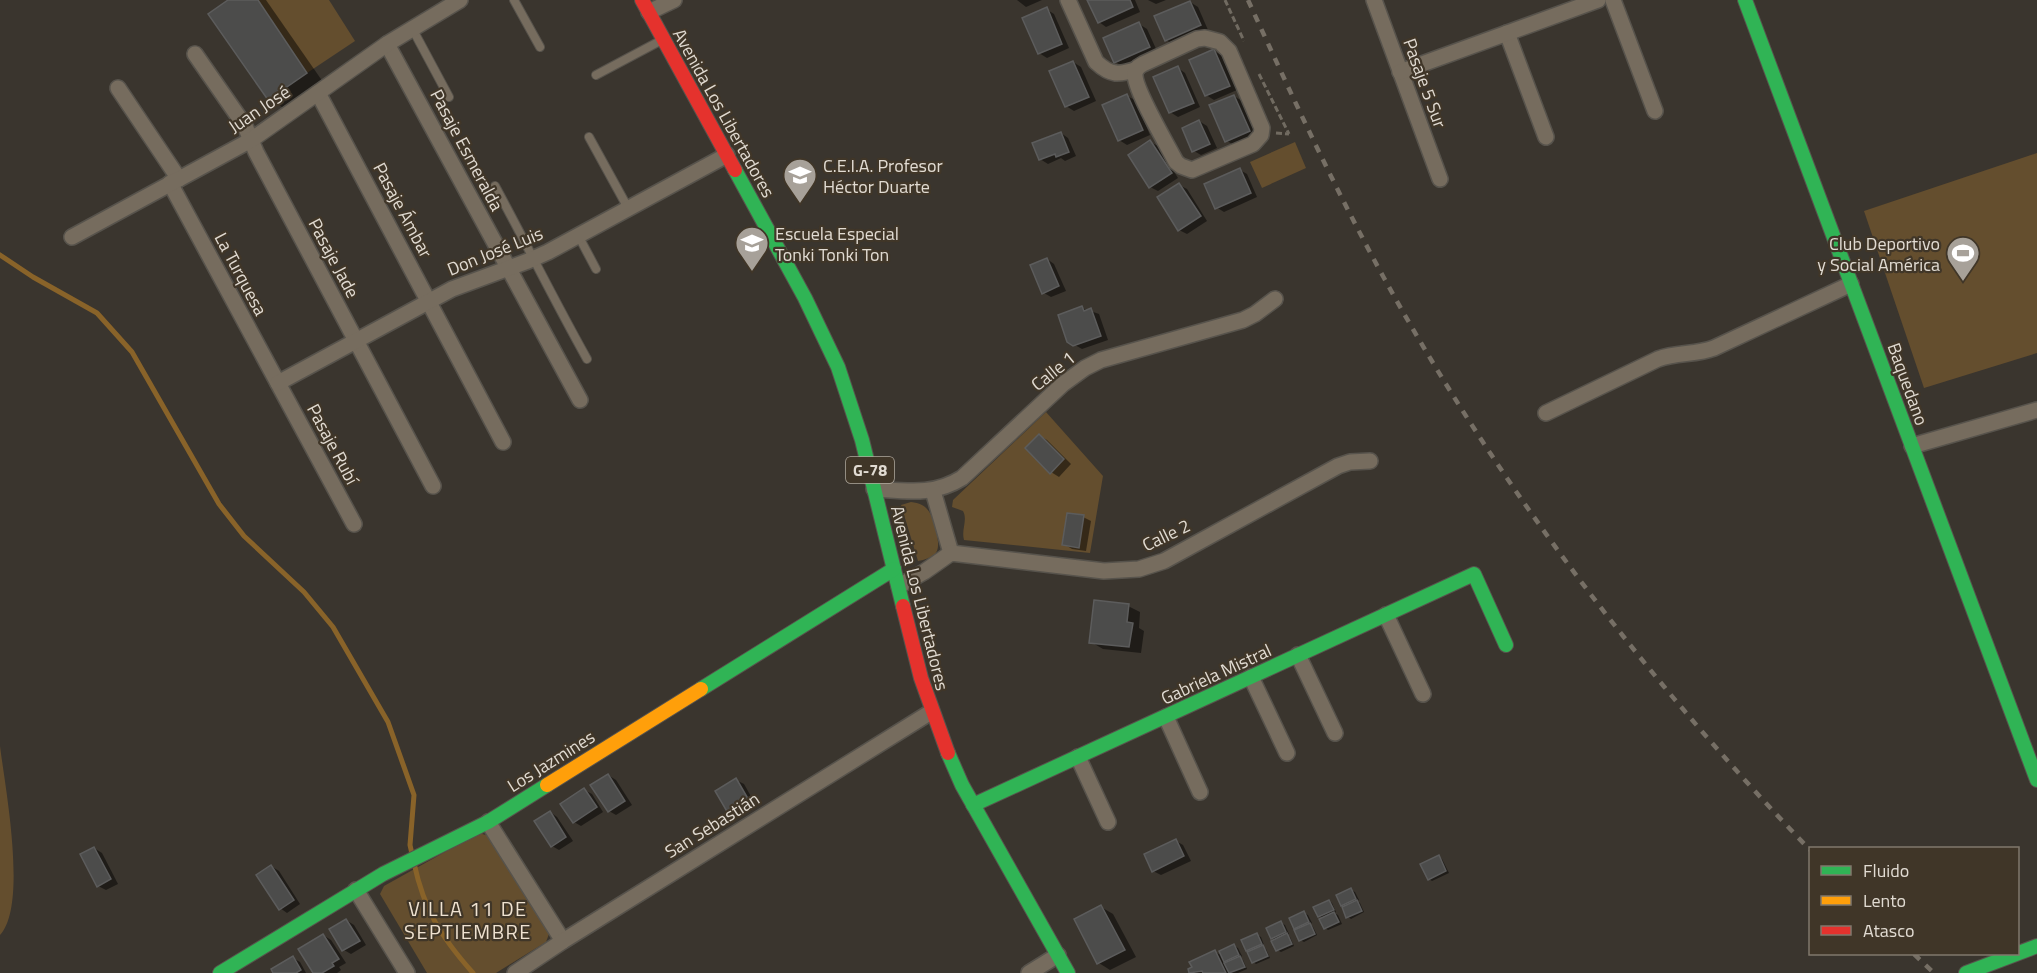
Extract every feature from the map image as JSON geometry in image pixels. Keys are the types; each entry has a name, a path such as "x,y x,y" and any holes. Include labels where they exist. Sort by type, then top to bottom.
{"street":[{"name":"Juan José","path":"72,237 251,140 387,44 460,0"},
{"path":"645,6 674,0"},
{"path":"1068,0 1096,62 1103,68 1120,74 1137,69 1197,39 1205,38 1220,42 1228,51 1260,121 1262,128 1258,140 1192,170 1180,166 1140,91 1134,75 1137,69"},
{"name":"Pasaje 5 Sur","path":"1374,0 1440,179"},
{"path":"1400,72 1598,0"},
{"path":"1613,0 1655,111"},
{"name":"Baquedano","path":"1745,0 2037,780"},
{"name":"Avenida Los Libertadores","path":"645,6 831,349 851,403 931,712 951,761 973,805 1068,973"},
{"path":"1507,33 1546,137"},
{"name":"Pasaje Esmeralda","path":"387,44 580,400"},
{"name":"Pasaje Jade","path":"195,54 245,126 433,486"},
{"name":"La Turquesa","path":"118,88 175,181 278,383"},
{"name":"Pasaje Ámbar","path":"318,93 503,442"},
{"name":"Don José Luis","path":"278,383 428,301 452,289 534,258 727,155"},
{"path":"1546,413 1658,359 1676,353 1702,352 1714,348 1851,284"},
{"name":"Calle 1","path":"874,489 933,491 946,488 962,478 1063,384 1085,368 1101,360 1243,320 1275,299"},
{"name":"Pasaje Rubí","path":"278,383 354,524"},
{"path":"1912,446 2037,410"},
{"name":"Calle 2","path":"951,553 1104,571 1139,569 1164,561 1338,466 1350,462 1370,461"},
{"path":"898,586 924,572 951,553 933,491"},
{"name":"Los Jazmines","path":"220,973 356,890 408,861 488,822 894,569"},
{"name":"Gabriela Mistral","path":"973,805 1474,574 1506,645"},
{"path":"1386,615 1423,694"},
{"path":"1298,656 1335,733"},
{"path":"1251,677 1287,753"},
{"name":"San Sebastián","path":"515,973 931,712"},
{"path":"1166,717 1200,792"},
{"path":"1078,757 1108,822"},
{"path":"488,822 563,941"},
{"path":"356,890 407,973"},
{"path":"2019,953 2037,946"},
{"path":"1966,973 2013,955"},
{"path":"1029,973 1058,956"}],"lane":[{"path":"514,0 540,47"},
{"path":"412,28 449,97"},
{"path":"596,75 663,39"},
{"path":"589,137 628,208"},
{"path":"495,186 534,258 549,292 587,359"},
{"path":"578,235 596,269"}],"path":[{"path":"1225,0 1246,46"},
{"path":"1255,66 1289,134"}],"shaded area":[{"path":"258,0 329,0 355,41 307,73"},
{"path":"1295,142 1306,168 1262,188 1250,162"},
{"name":"Club Deportivo y Social América","path":"2037,153 2037,353 1924,388 1864,211"},
{"path":"1046,412 1103,476 1090,553 964,540 964,514 963,511 952,507 953,500"},
{"path":"911,502 922,505 929,512 938,544 934,555 918,561 901,505"},
{"path":"0,746 10,816 14,873 13,899 8,920 0,935"},
{"path":"479,833 489,836 549,934 546,942 496,973 427,973 380,894 384,886"}],"building":[{"path":"228,0 258,0 307,73 268,100 208,14"},
{"path":"1087,0 1130,0 1133,7 1098,23"},
{"path":"1190,1 1201,25 1165,41 1154,16"},
{"path":"1047,7 1062,44 1038,54 1022,18"},
{"path":"1139,22 1150,47 1114,63 1103,38"},
{"path":"1214,49 1230,86 1205,96 1189,60"},
{"path":"1073,61 1089,97 1065,107 1049,71"},
{"path":"1178,66 1194,103 1169,113 1153,77"},
{"path":"1127,94 1143,130 1118,141 1102,105"},
{"path":"1234,95 1250,131 1225,142 1209,105"},
{"path":"1199,120 1210,144 1192,152 1182,128"},
{"path":"1061,132 1069,152 1039,160 1032,143"},
{"path":"1150,140 1172,173 1149,188 1128,155"},
{"path":"1240,168 1251,193 1215,209 1204,184"},
{"path":"1179,183 1201,216 1178,231 1157,197"},
{"path":"1047,258 1059,286 1042,294 1030,265"},
{"path":"1082,306 1084,311 1091,308 1101,336 1073,346 1067,342 1058,315"},
{"path":"1039,434 1064,459 1050,474 1025,448"},
{"path":"1067,513 1084,515 1079,548 1062,545"},
{"path":"1094,600 1129,604 1127,622 1133,623 1129,647 1089,643"},
{"path":"608,774 625,801 608,812 590,785"},
{"path":"736,778 750,802 729,815 715,791"},
{"path":"584,788 597,807 573,823 560,804"},
{"path":"550,811 566,837 551,847 534,821"},
{"path":"1176,839 1184,856 1152,872 1144,854"},
{"path":"94,847 111,879 97,887 80,854"},
{"path":"1439,855 1446,871 1428,880 1420,864"},
{"path":"271,865 294,900 279,910 256,875"},
{"path":"1351,888 1356,899 1341,906 1336,895"},
{"path":"1329,900 1334,910 1318,917 1313,907"},
{"path":"1357,900 1362,911 1346,918 1342,907"},
{"path":"1101,905 1125,950 1097,964 1074,919"},
{"path":"1304,911 1309,922 1294,929 1289,918"},
{"path":"1334,912 1339,922 1324,929 1319,919"},
{"path":"346,919 360,941 342,951 329,929"},
{"path":"1281,921 1286,932 1271,939 1266,928"},
{"path":"1310,923 1315,934 1299,941 1294,930"},
{"path":"1257,933 1262,944 1246,951 1241,940"},
{"path":"1287,933 1292,944 1276,951 1271,941"},
{"path":"323,934 339,959 332,963 334,966 322,973 313,973 298,949"},
{"path":"1234,944 1239,955 1224,962 1219,951"},
{"path":"1263,945 1268,956 1252,963 1247,952"},
{"path":"1215,950 1226,973 1203,973 1202,971 1189,973 1188,969 1192,967 1189,962"},
{"path":"293,956 301,970 296,973 273,973 271,969"},
{"path":"1240,956 1245,967 1229,973 1224,963"}],"waterway":[{"path":"0,255 33,277 97,313 132,352 219,504 244,536 304,592 333,627 388,722 414,795 410,845 412,854"},
{"path":"414,863 423,895 435,922 473,973"}],"railway":[{"path":"1248,0 1313,140 1366,244 1429,356 1476,431 1578,578 1633,649 1749,785 1809,849"},
{"path":"1915,955 1934,973"}],"traffic: fast":[{"path":"1745,0 2037,780"},
{"path":"735,170 805,298 838,367 862,440 903,606"},
{"path":"701,689 894,569"},
{"path":"973,805 1474,574 1506,645"},
{"path":"948,753 962,785 1068,973"},
{"path":"220,973 383,874 488,822 547,785"},
{"path":"2019,953 2037,946"},
{"path":"1966,973 2013,955"}],"traffic: slow":[{"path":"547,785 701,689"}],"traffic: jam":[{"path":"642,0 735,170"},
{"path":"903,606 921,678 948,753"}],"place":[{"name":"C.E.I.A. Profesor Héctor Duarte","path":"800,204"},
{"name":"Escuela Especial Tonki Tonki Ton","path":"752,272"},
{"name":"Club Deportivo y Social América","path":"1963,282"}],"district":[{"name":"VILLA 11 DE SEPTIEMBRE","path":"468,920"}]}
